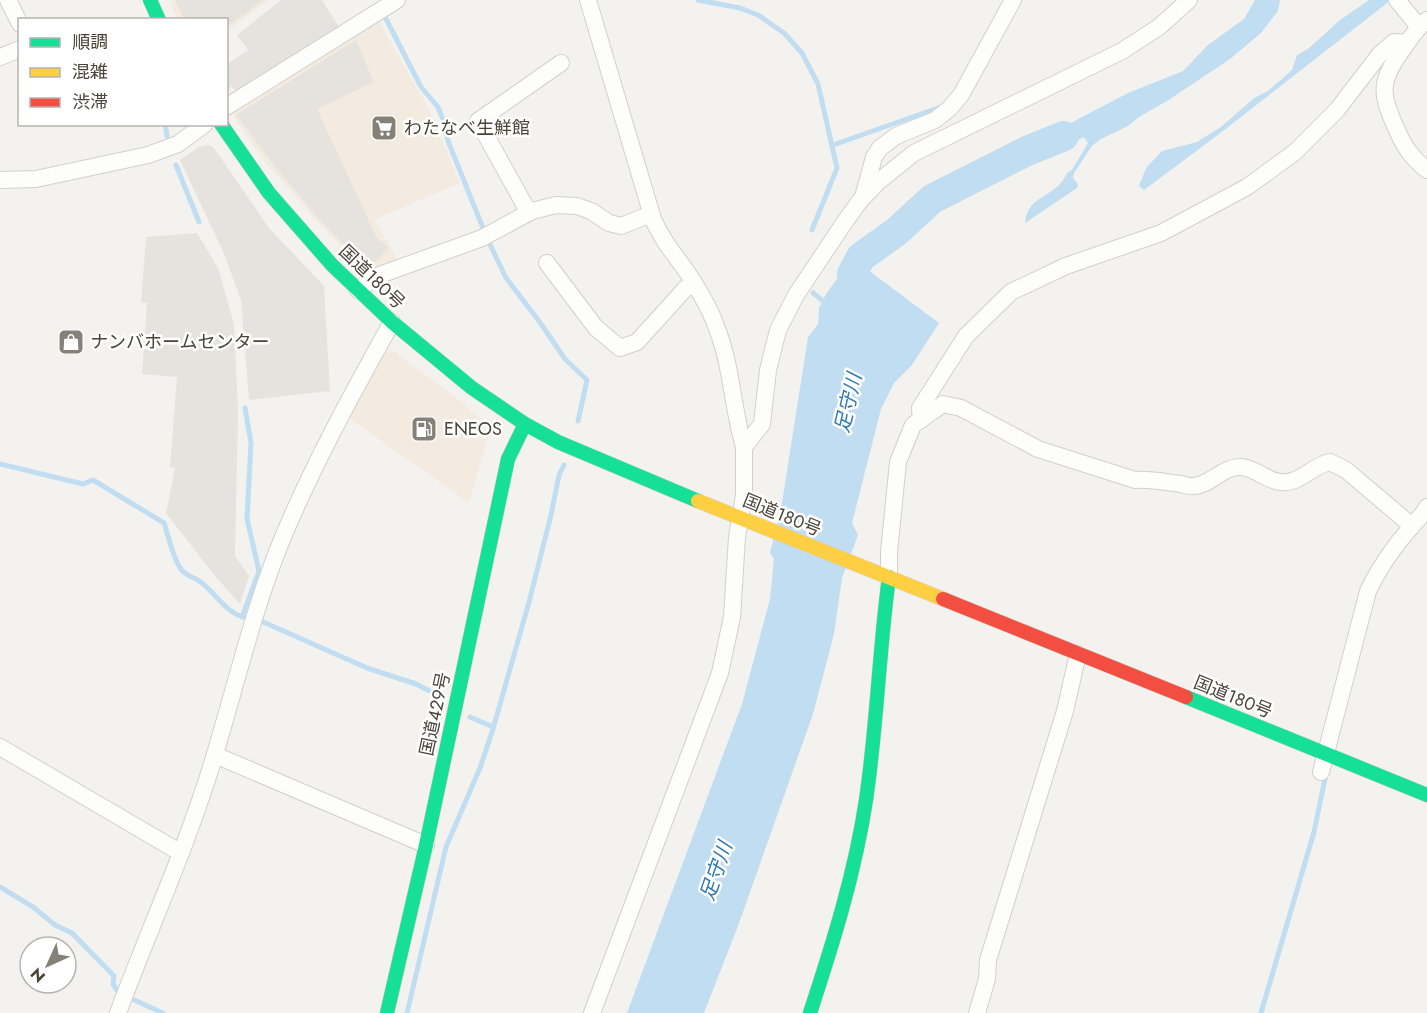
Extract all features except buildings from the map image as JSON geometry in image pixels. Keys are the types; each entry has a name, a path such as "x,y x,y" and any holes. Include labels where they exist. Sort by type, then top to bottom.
{"main road":[{"path":"150,0 158,18"},
{"name":"国道180号","path":"221,126 282,208 332,265 392,322 472,388 525,424 598,461 1427,795"},
{"name":"国道429号","path":"387,1013 426,845 508,459 525,424"},
{"path":"810,1013 844,906 864,817 873,752 881,641 882,574"}],"street":[{"path":"8,0 18,20"},
{"path":"228,106 397,0"},
{"path":"588,0 658,233 694,282 708,307 723,345 744,447 744,495 737,537 732,617 720,673 592,1013"},
{"path":"863,198 874,157 880,148 886,141 935,120 949,110 961,95 1013,0"},
{"path":"744,447 762,424 772,349 787,311 839,230 863,198 887,174 914,153 1122,51 1159,27 1189,0"},
{"path":"1397,0 1419,22 1389,68 1384,84 1385,99 1389,114 1406,149 1427,170"},
{"path":"921,420 920,408 966,336 1011,292 1066,266 1161,233 1247,187 1295,152 1337,110 1380,54 1394,42 1407,43"},
{"path":"0,57 18,50"},
{"path":"529,213 478,121 561,63"},
{"path":"0,180 36,179 148,155 178,144 202,126"},
{"path":"358,290 377,276 486,236 529,213 556,205 577,206 591,210 615,226 621,226 651,214"},
{"path":"547,264 596,327 620,348 637,342 694,282"},
{"path":"118,1013 181,853 215,755 244,645 284,535 341,415 392,322"},
{"path":"882,574 889,552 898,462 913,425 943,404 961,408 1038,449 1135,480 1148,479 1195,487 1221,472 1238,467 1252,469 1280,482 1295,480 1320,464 1330,462 1346,470 1412,526"},
{"path":"1321,772 1368,591 1375,576 1412,526 1424,514 1427,507"},
{"path":"977,1013 987,979 988,960 1065,711 1078,654"},
{"path":"0,747 181,853"},
{"path":"215,755 426,845"}],"shaded area":[{"path":"175,0 264,0 228,26 228,18 184,18"},
{"path":"269,0 228,30 228,18 178,18 169,1"},
{"path":"281,0 322,0 339,27 294,57 235,91 232,86 228,89 228,64 248,50 237,35"},
{"path":"377,18 430,111 460,183 374,220 400,262 367,274 266,163 234,118 235,111"},
{"path":"356,40 374,82 317,109 377,238 389,248 368,269 317,217 236,115"},
{"path":"209,145 214,148 269,228 324,286 330,391 249,400 241,300 225,256 180,160 199,147"},
{"path":"197,233 218,268 234,324 238,411 235,556 249,576 240,604 166,513 175,468 170,467 177,377 142,374 147,303 141,302 146,237"},
{"name":"ENEOS","path":"388,351 393,351 466,405 465,407 480,419 478,425 489,434 469,503 349,418 378,359"}],"water":[{"path":"1255,0 1280,0 1278,11 1261,33 1230,59 1167,101 1128,126 1099,140 1092,146 1074,173 1073,178 1078,184 1077,188 1025,223 1031,206 1056,187 1072,170 1088,143 1084,137 1039,159 1028,157 1025,147 1128,93 1183,71 1208,45 1244,19"},
{"path":"1369,0 1391,0 1144,190 1139,186 1146,168 1162,151 1197,142 1221,127 1254,98 1268,91 1292,70 1297,55 1308,49 1340,20"},
{"path":"852,258 939,323 912,365 894,383 881,409 852,523 858,535 842,578 834,634 813,714 738,926 704,1013 627,1013 742,704 770,599 774,559 770,553 782,503 808,337 818,324 819,308 826,294"}],"waterway":[{"path":"698,0 740,8 758,15 784,33 802,53 818,84 837,168 812,230"},
{"path":"387,13 384,15 421,87 438,107 448,141 487,238 506,278 565,359 587,380 578,421"},
{"path":"833,145 941,107"},
{"path":"165,126 167,136"},
{"name":"足守川","path":"857,302 852,274 861,257 896,232 932,199 1027,151 1064,136"},
{"path":"176,165 199,222"},
{"path":"813,293 826,303"},
{"path":"242,617 259,571 247,519 251,443 245,408"},
{"path":"0,464 83,484 93,480 164,523 175,558 182,571 200,582 228,609 247,618"},
{"path":"407,1013 446,847 480,768 493,729 529,602 559,475 564,465"},
{"path":"261,621 367,668 416,684 441,697"},
{"path":"470,717 493,727"},
{"path":"1261,1013 1314,832 1326,774"},
{"path":"0,887 33,907 55,925 72,933 114,976 113,984 117,990"},
{"path":"134,1000 163,1013"}],"traffic: fast":[{"path":"150,0 158,18"},
{"path":"222,126 269,193 332,265 392,322 472,388 525,424 558,442 698,501"},
{"path":"387,1013 426,845 508,459 525,424"},
{"path":"810,1013 842,908 856,854 866,800 889,577"},
{"path":"1186,697 1427,795"}],"traffic: slow":[{"path":"698,501 943,599"}],"traffic: jam":[{"path":"943,599 1186,697"}],"place":[{"name":"わたなべ生鮮館","path":"384,128"},
{"name":"ナンバホームセンター","path":"71,342"},
{"name":"ENEOS","path":"424,429"}]}
